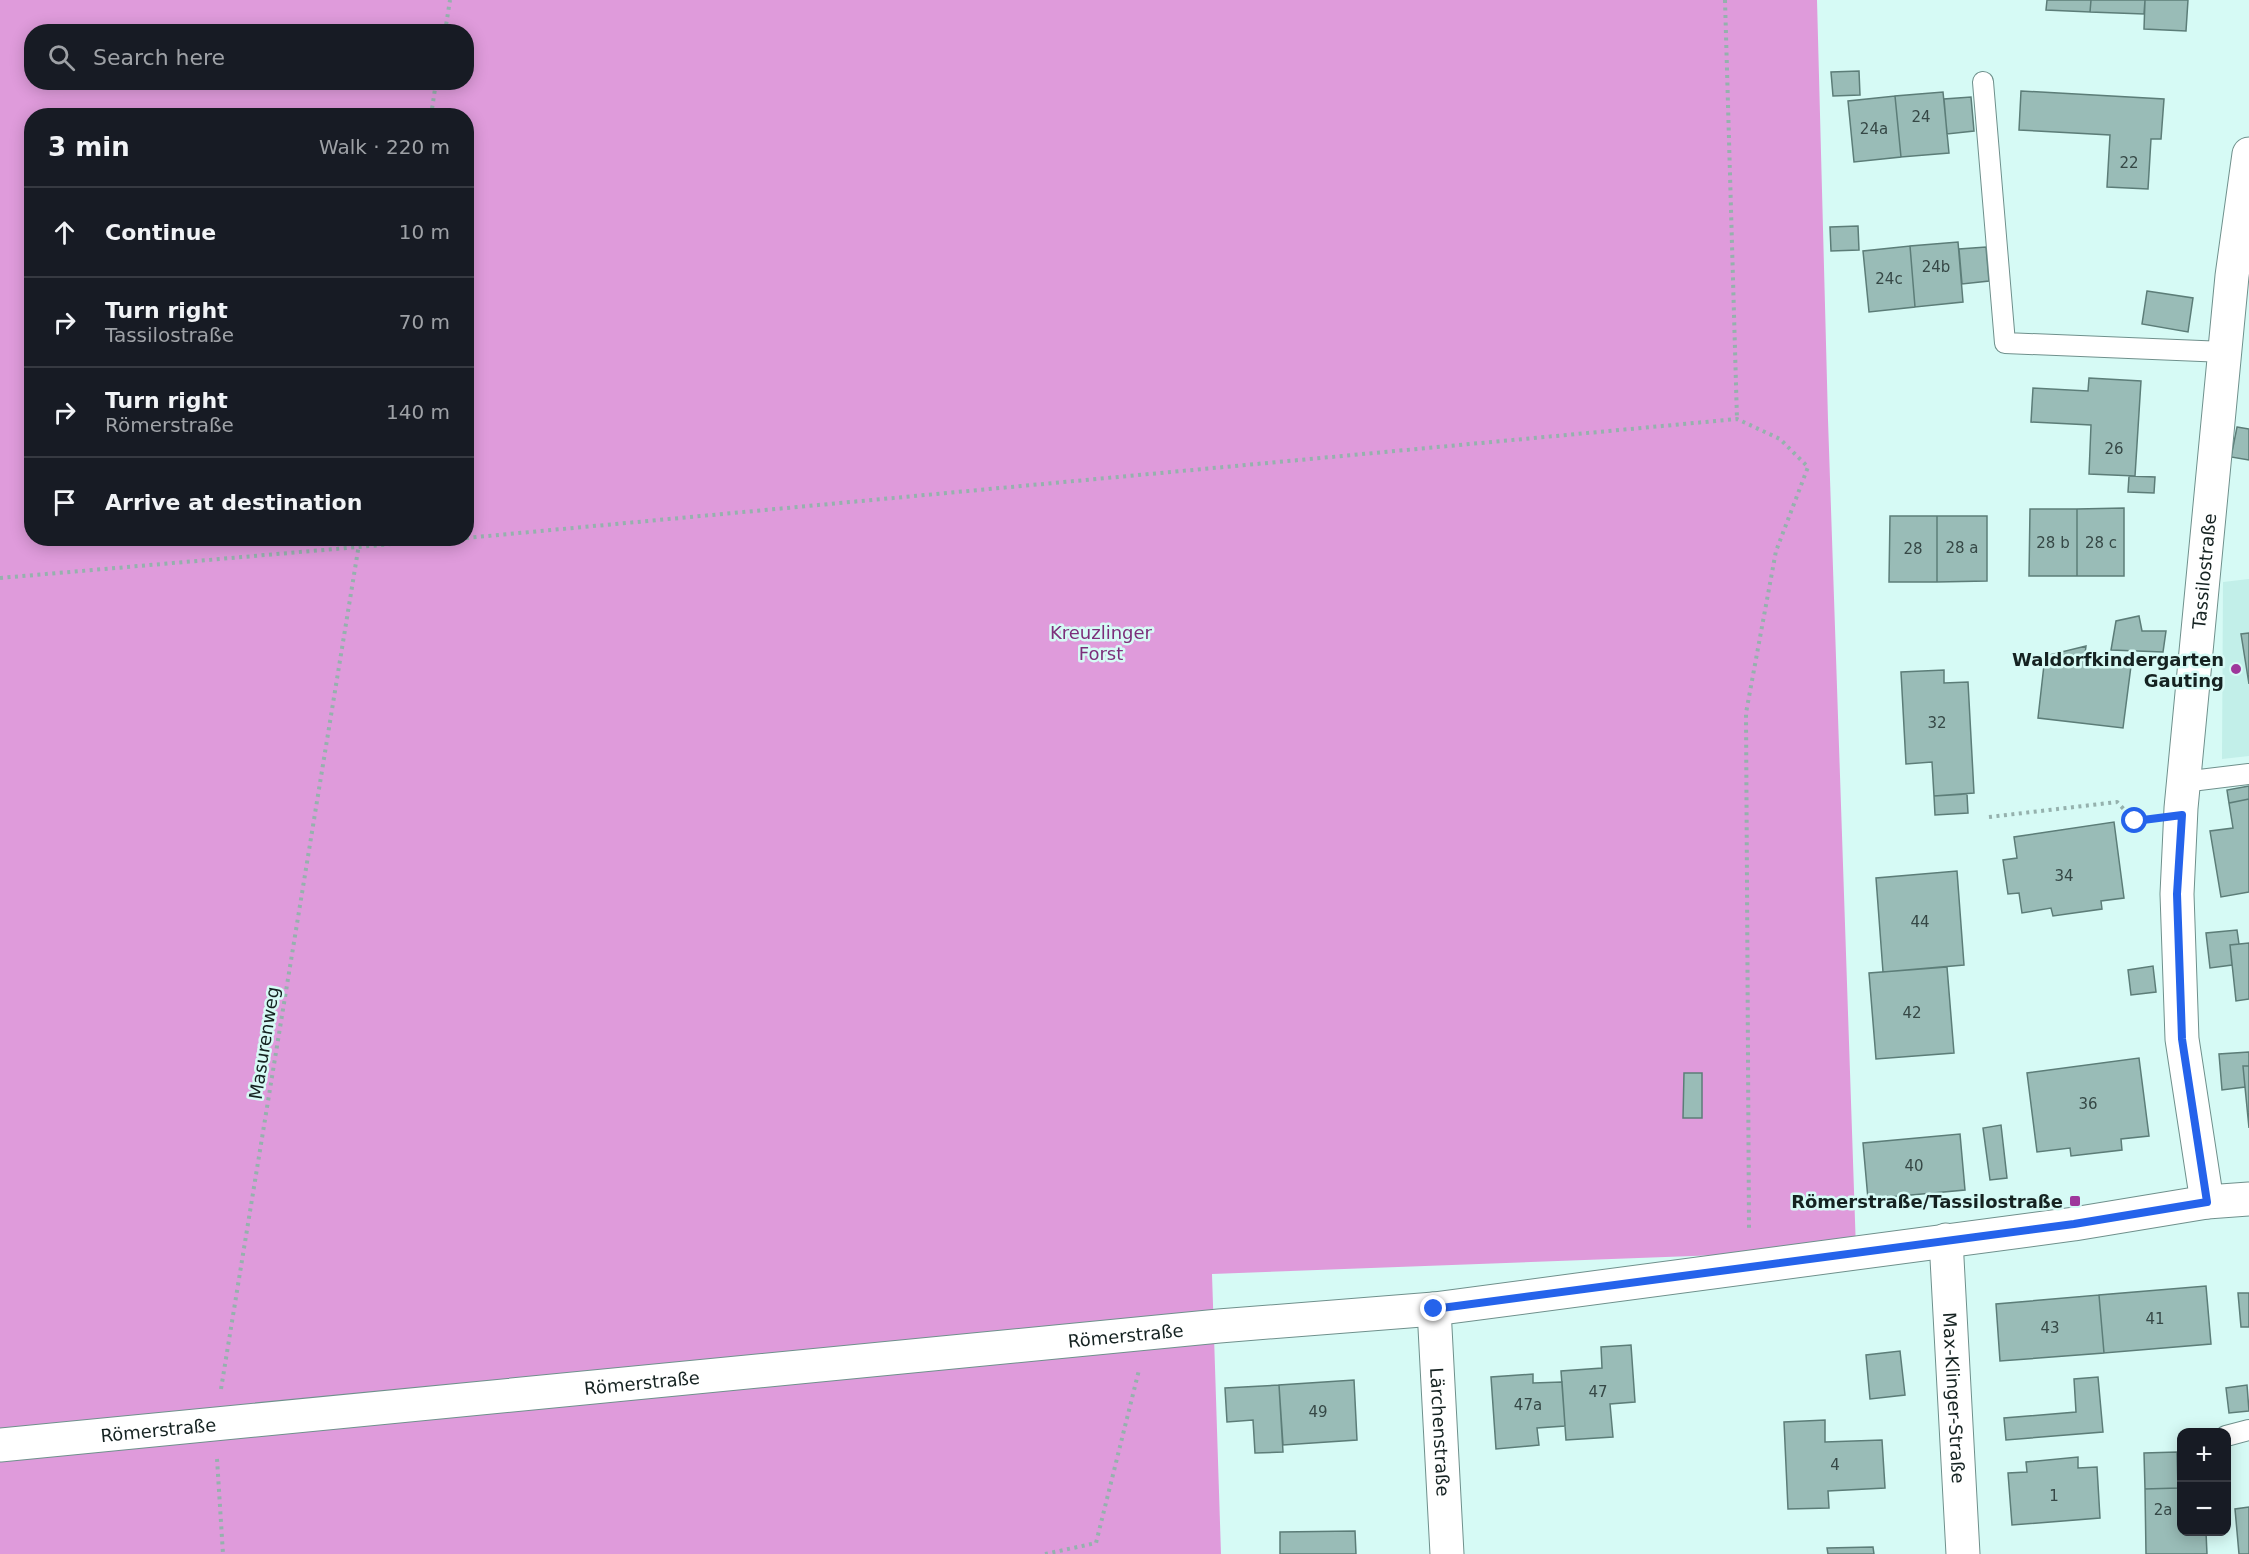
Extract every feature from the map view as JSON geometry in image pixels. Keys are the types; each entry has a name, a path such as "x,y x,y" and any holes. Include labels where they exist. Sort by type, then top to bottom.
{"street":[{"name":"Tassilostraße","path":"2207,1202 2182,1039 2177,894 2184,782 2232,276 2249,154"},
{"name":"Römerstraße","path":"0,1445 1149,1333 1434,1309 2074,1224 2207,1202 2249,1199"},
{"name":"Max-Klinger-Straße","path":"1946,1240 1963,1554"},
{"name":"Lärchenstraße","path":"1434,1309 1447,1554"}],"lane":[{"path":"1983,82 2005,343 2225,352"},
{"path":"2184,782 2249,774"},
{"path":"2231,1435 2249,1430"}],"path":[{"path":"446,24 450,0"},
{"path":"1725,0 1737,419"},
{"path":"432,108 435,90"},
{"path":"474,537 1737,419 1780,439 1808,468 1776,551 1746,713 1749,1268"},
{"path":"0,578 380,546"},
{"name":"Masurenweg","path":"223,1554 215,1425 359,548"},
{"path":"1989,817 2117,802 2135,821 2182,815"},
{"path":"1045,1554 1096,1543 1149,1333"}],"shaded area":[{"name":"Waldorfkindergarten Gauting","path":"2249,579 2249,756 2222,759 2223,582"}],"green space":[{"name":"Kreuzlinger Forst","path":"0,0 1817,0 1828,420 1856,1250 1212,1274 1221,1554 0,1554"}],"building":[{"path":"2047,0 2091,0 2090,12 2046,10"},
{"path":"2091,0 2145,0 2144,14 2090,12"},
{"path":"2145,0 2188,0 2186,31 2144,29"},
{"path":"1859,71 1860,95 1833,96 1831,72"},
{"path":"2021,91 2164,99 2161,139 2151,139 2148,189 2107,187 2110,135 2019,130"},
{"path":"1943,92 1949,153 1901,157 1895,96"},
{"path":"1895,96 1901,157 1854,162 1848,101"},
{"path":"1971,97 1974,131 1947,134 1944,99"},
{"path":"1858,226 1859,250 1831,251 1830,227"},
{"path":"1958,242 1963,302 1915,307 1910,246"},
{"path":"1910,246 1915,307 1869,312 1863,251"},
{"path":"1986,247 1989,281 1962,284 1959,249"},
{"path":"2147,291 2193,298 2188,332 2142,324"},
{"path":"2089,378 2141,381 2135,476 2089,474 2091,425 2031,422 2033,388 2088,391"},
{"path":"2237,427 2249,429 2249,460 2231,457"},
{"path":"2129,476 2155,477 2154,493 2128,492"},
{"path":"2124,508 2124,576 2077,576 2077,509"},
{"path":"2030,509 2077,509 2077,576 2029,576"},
{"path":"1890,516 1937,516 1937,582 1889,582"},
{"path":"1937,516 1987,516 1987,581 1937,582"},
{"path":"2139,616 2142,631 2166,631 2163,652 2111,650 2116,621"},
{"path":"2249,633 2249,684 2241,634"},
{"path":"2086,646 2084,662 2131,666 2123,728 2038,718 2045,656"},
{"path":"1944,670 1944,683 1968,682 1974,793 1934,796 1932,762 1906,764 1901,672"},
{"path":"2249,786 2249,799 2229,803 2227,790"},
{"path":"1967,794 1968,813 1935,815 1934,796"},
{"path":"2249,799 2249,892 2221,897 2210,831 2233,828 2229,803"},
{"path":"2114,822 2124,898 2101,901 2102,909 2053,916 2051,908 2022,913 2019,893 2008,894 2003,860 2017,858 2014,837"},
{"path":"1957,871 1964,965 1883,972 1876,878"},
{"path":"2237,930 2239,944 2230,945 2232,965 2210,968 2206,933"},
{"path":"2249,943 2249,999 2236,1001 2230,945"},
{"path":"2153,966 2156,992 2131,995 2128,970"},
{"path":"1947,967 1954,1053 1876,1059 1869,973"},
{"path":"2249,1052 2249,1066 2243,1066 2245,1087 2222,1090 2219,1054"},
{"path":"2139,1058 2149,1136 2121,1139 2122,1150 2071,1156 2070,1148 2037,1152 2027,1073"},
{"path":"2243,1066 2249,1066 2249,1128 2245,1087"},
{"path":"1684,1073 1702,1073 1702,1118 1683,1118"},
{"path":"2001,1125 2007,1178 1990,1180 1983,1128"},
{"path":"1960,1134 1965,1190 1868,1199 1863,1143"},
{"path":"2206,1286 2211,1344 2104,1353 2099,1295"},
{"path":"2238,1293 2249,1293 2249,1327 2241,1327"},
{"path":"2099,1295 2104,1353 2000,1361 1996,1304"},
{"path":"1631,1345 1635,1402 1610,1404 1613,1437 1566,1440 1561,1371 1602,1368 1601,1347"},
{"path":"1900,1351 1905,1395 1870,1399 1866,1355"},
{"path":"1533,1374 1533,1383 1562,1382 1565,1426 1537,1428 1539,1445 1496,1449 1491,1377"},
{"path":"2098,1377 2103,1432 2006,1440 2004,1418 2076,1412 2074,1379"},
{"path":"1354,1380 1357,1440 1283,1445 1279,1385"},
{"path":"1279,1385 1283,1452 1255,1453 1253,1420 1227,1422 1225,1388"},
{"path":"2247,1385 2249,1411 2229,1413 2226,1388"},
{"path":"1825,1420 1825,1442 1882,1440 1885,1488 1828,1491 1829,1508 1788,1509 1784,1422"},
{"path":"2177,1452 2177,1488 2145,1489 2144,1453"},
{"path":"2078,1457 2078,1468 2097,1467 2100,1518 2012,1525 2008,1473 2027,1472 2026,1462"},
{"path":"2177,1488 2177,1536 2206,1536 2207,1554 2146,1554 2145,1489"},
{"path":"2249,1507 2249,1554 2239,1554 2235,1509"},
{"path":"1355,1531 1356,1554 1280,1554 1280,1532"},
{"path":"1873,1547 1874,1554 1828,1554 1827,1548"}],"place":[{"name":"Waldorfkindergarten Gauting","path":"2236,669"},
{"name":"Römerstraße/Tassilostraße","path":"2075,1201"}],"route":[{"path":"1434,1309 2074,1224 2207,1202 2182,1039 2177,894 2182,815 2135,821"}]}
